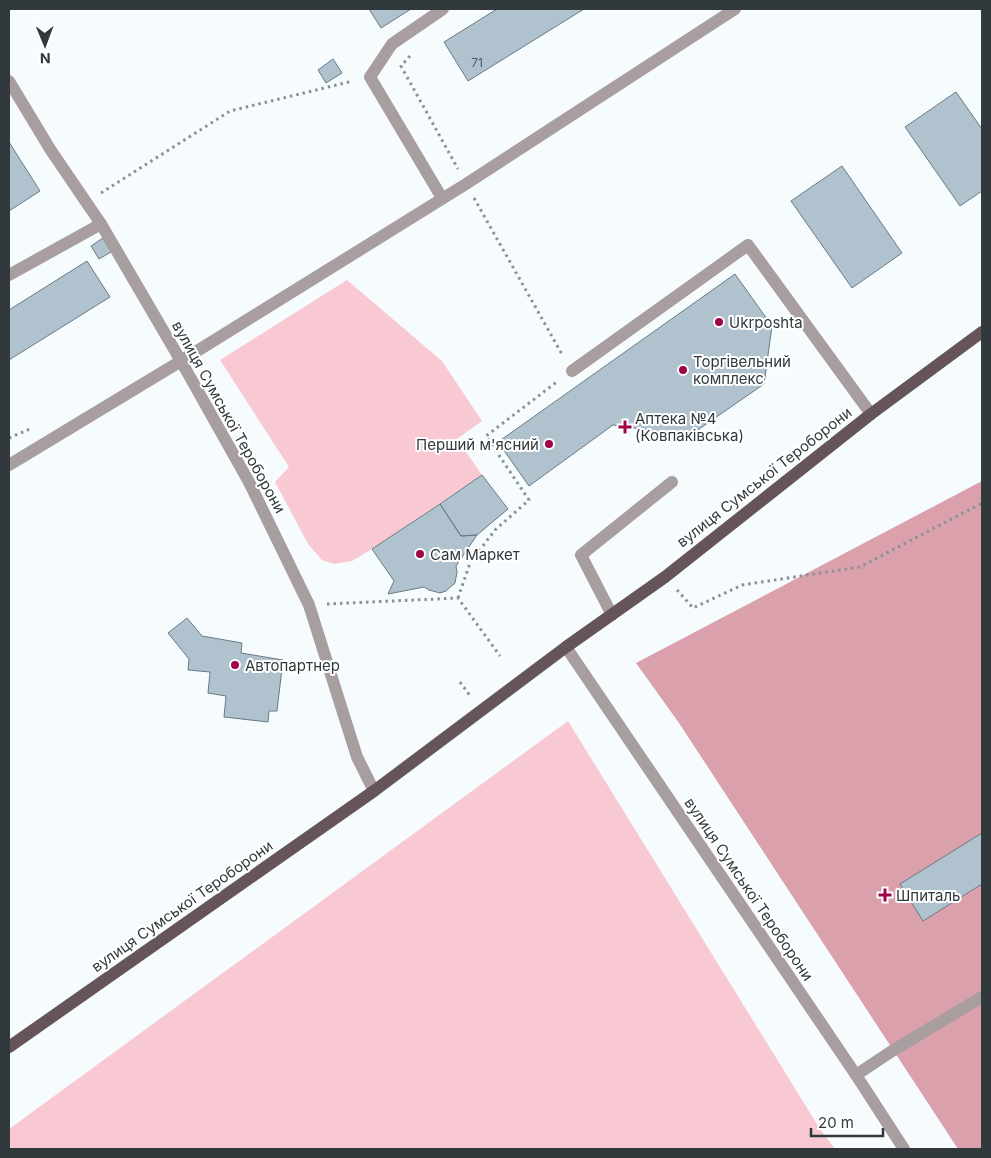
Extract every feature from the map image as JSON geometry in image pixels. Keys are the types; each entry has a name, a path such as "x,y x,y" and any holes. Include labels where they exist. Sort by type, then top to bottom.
{"main road":[{"name":"вулиця Сумської Тероборони","path":"9,1047 374,791 566,647 665,577 871,414 982,332"}],"street":[{"path":"442,198 370,76 392,44 443,9"},
{"path":"9,465 181,361 442,198 735,9"},
{"name":"вулиця Сумської Тероборони","path":"9,81 50,149 101,224 249,482 309,605 357,757 374,791"},
{"path":"9,275 101,224"},
{"path":"572,371 748,245 871,414"},
{"path":"612,615 581,555 672,482"},
{"name":"вулиця Сумської Тероборони","path":"566,647 856,1075 904,1149"},
{"path":"856,1075 982,997"}],"path":[{"path":"86,202 230,111 370,76"},
{"path":"458,598 470,563 495,530 529,500 486,436 572,371"},
{"path":"693,608 742,585 860,567 982,504"},
{"path":"309,605 458,598"},
{"path":"458,598 500,656"}],"shaded area":[{"path":"347,280 442,361 482,421 457,439 482,475 372,549 352,561 334,564 322,560 308,544 275,482 289,467 220,360"},
{"name":"Шпиталь","path":"982,481 982,1149 958,1149 679,723 636,663"},
{"path":"568,721 820,1129 835,1149 9,1149 9,1129"}],"building":[{"path":"369,9 411,9 381,28"},
{"path":"497,9 584,9 468,81 444,42"},
{"path":"333,59 342,73 326,83 318,70"},
{"path":"956,92 982,129 982,191 960,206 905,127"},
{"path":"9,142 40,191 9,211"},
{"path":"842,166 902,253 852,288 791,201"},
{"path":"103,238 111,252 99,259 91,246"},
{"path":"87,261 110,297 9,360 9,310"},
{"name":"Торгівельний комплекс","path":"735,274 772,326 764,384 689,436 613,425 529,486 498,442"},
{"path":"482,475 508,509 477,535 461,536 440,504"},
{"name":"Сам Маркет","path":"440,504 461,536 477,535 456,566 455,583 446,591 440,593 424,587 388,594 394,581 372,549"},
{"name":"Автопартнер","path":"187,618 202,636 242,643 241,653 283,660 277,711 269,711 268,722 224,717 226,696 208,693 210,672 188,670 189,659 168,633"},
{"path":"982,833 982,884 923,921 900,884"}],"place":[{"name":"Ukrposhta","path":"719,322"},
{"name":"Торгівельний комплекс","path":"683,370"},
{"name":"Аптека №4 (Ковпаківська)","path":"625,427"},
{"name":"Перший м'ясний","path":"549,444"},
{"name":"Сам Маркет","path":"420,554"},
{"name":"Автопартнер","path":"235,665"},
{"name":"Шпиталь","path":"885,895"}]}
